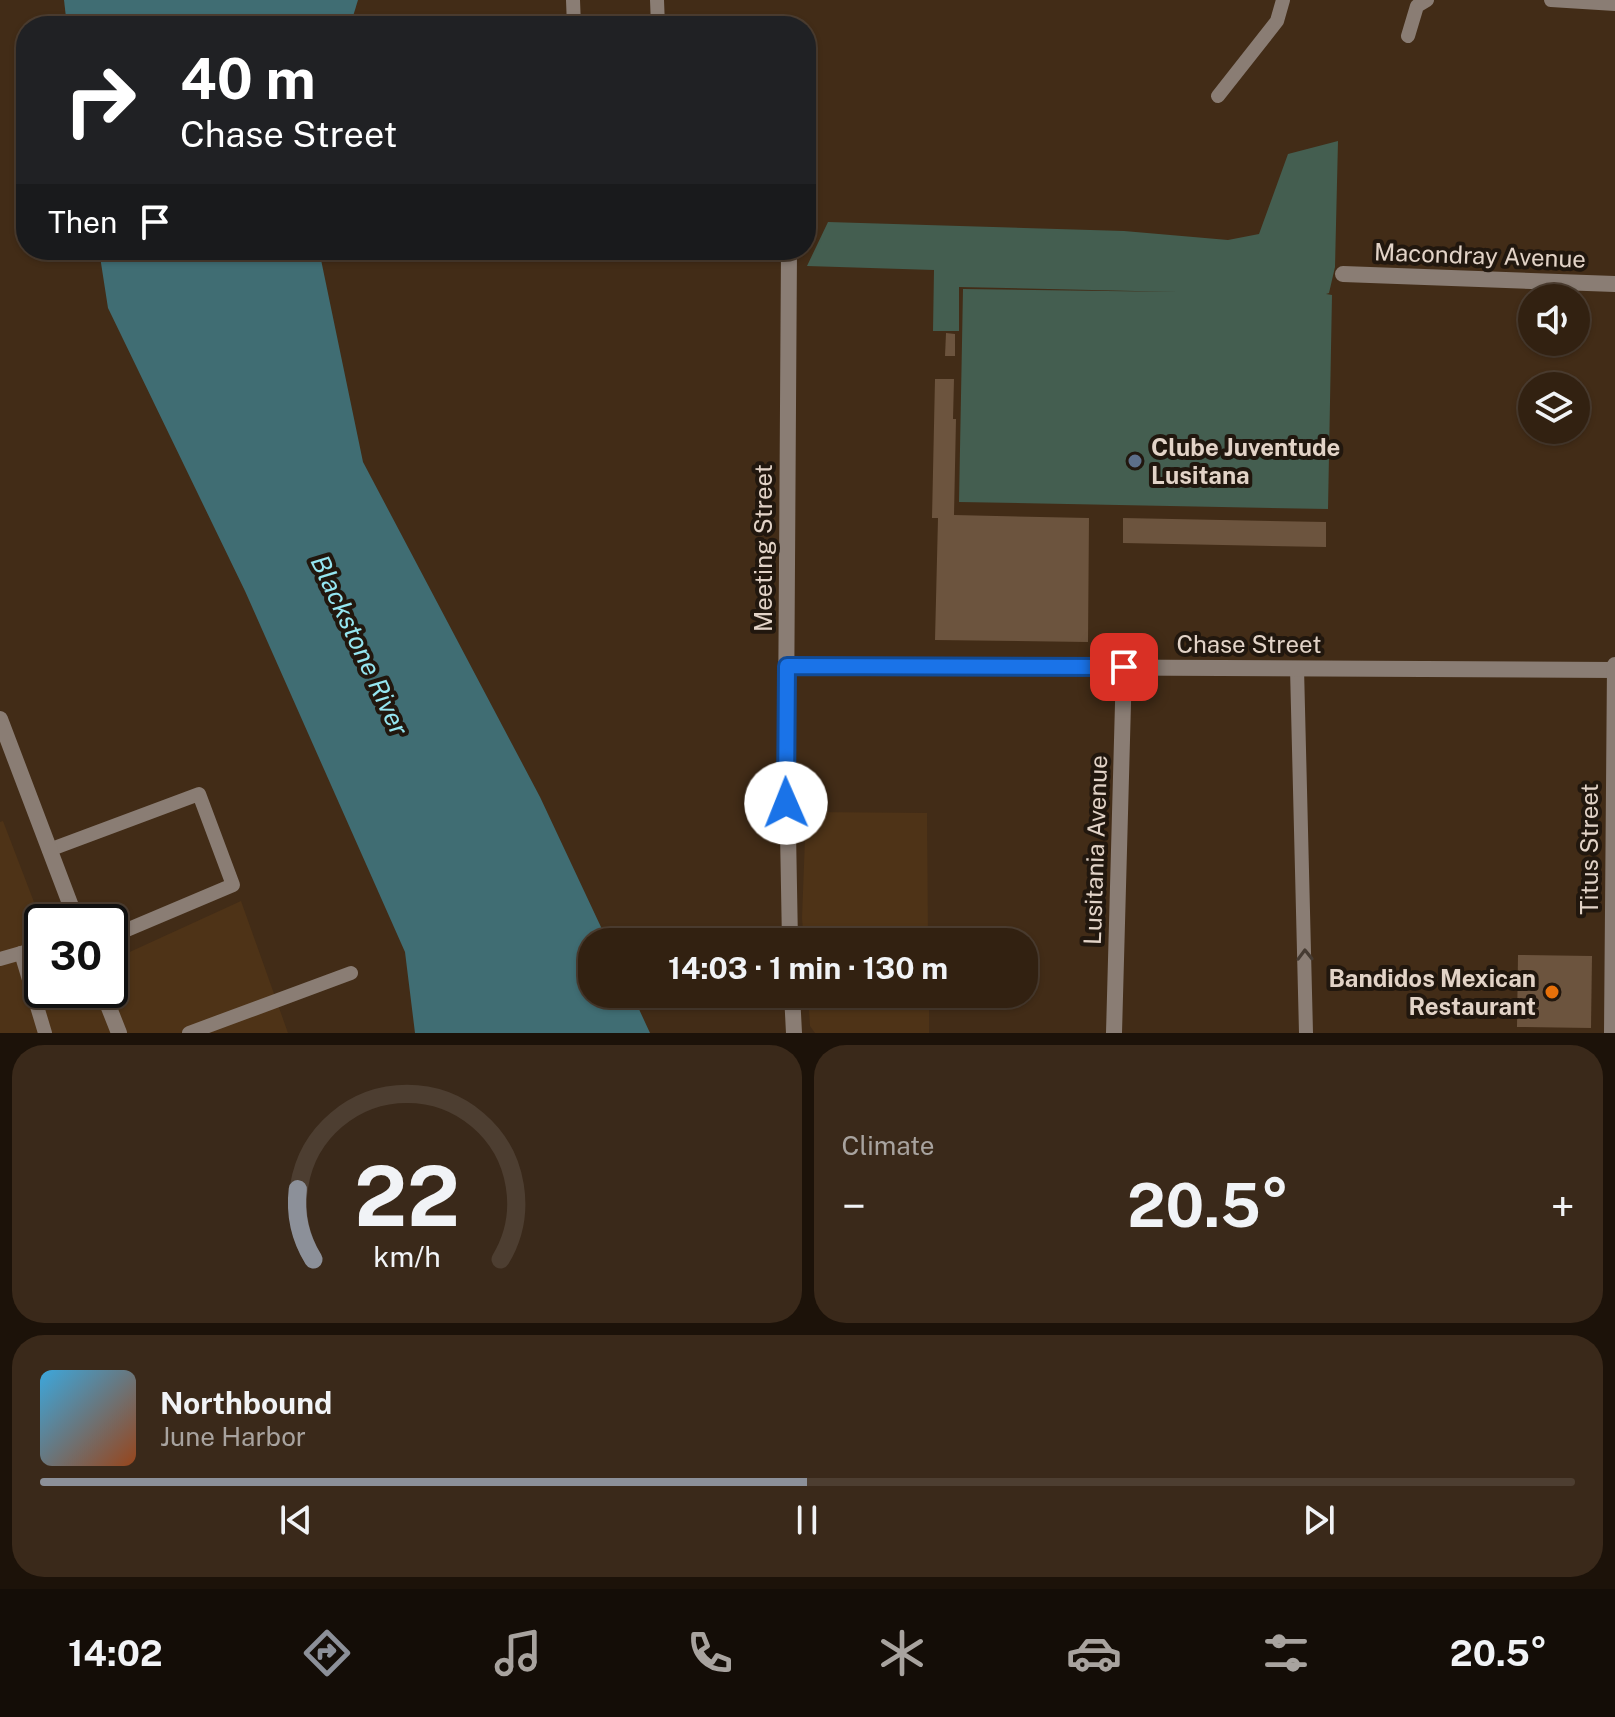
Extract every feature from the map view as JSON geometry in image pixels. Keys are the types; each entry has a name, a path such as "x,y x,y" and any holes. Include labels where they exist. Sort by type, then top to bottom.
{"street":[{"name":"Meeting Street","path":"789,260 789,928"},
{"name":"Macondray Avenue","path":"1343,274 1615,284"},
{"name":"Chase Street","path":"787,666 1615,667"},
{"name":"Lusitania Avenue","path":"1114,1033 1124,667"},
{"name":"Titus Street","path":"1612,1033 1615,667"},
{"path":"0,719 70,904"},
{"path":"109,1008 119,1033"},
{"path":"793,1008 794,1033"}],"lane":[{"path":"1218,96 1277,21 1283,0"},
{"path":"1408,36 1417,6 1427,0"},
{"path":"1551,0 1615,4"},
{"path":"1297,668 1306,1033"},
{"path":"49,850 199,794 233,885 128,929"},
{"path":"0,959 24,952"},
{"path":"21,953 45,1033"},
{"path":"189,1033 351,973"}],"shaded area":[{"path":"806,812 927,813 928,928 803,928"},
{"path":"3,821 35,904 24,904 24,1008 128,1008 128,953 241,901 288,1033 0,1033 0,822"},
{"path":"809,1008 929,1008 929,1033 815,1033 810,1026"}],"green space":[{"path":"1338,141 1335,267 1329,293 1326,294 1332,295 1328,509 959,502 963,289 1179,292 959,287 959,331 933,331 934,270 807,266 810,260 816,260 816,247 828,222 1124,231 1228,240 1259,234 1288,154"}],"water":[{"path":"64,0 358,0 353,16 66,16"},
{"name":"Blackstone River","path":"101,260 321,260 363,462 540,797 601,928 578,928 578,1008 638,1008 650,1033 415,1033 405,952 245,591 108,308"}],"building":[{"path":"946,333 955,334 955,356 945,356"},
{"name":"Clube Juventude Lusitana","path":"935,379 954,379 954,515 1089,518 1088,642 935,640 938,518 932,518"},
{"path":"1123,518 1326,522 1326,547 1123,543"},
{"path":"1518,955 1592,956 1591,1028 1517,1027"}],"place":[{"name":"Clube Juventude Lusitana","path":"1135,461"},
{"name":"Bandidos Mexican Restaurant","path":"1552,992"}],"route":[{"path":"786,803 787,666 1124,667"}]}
